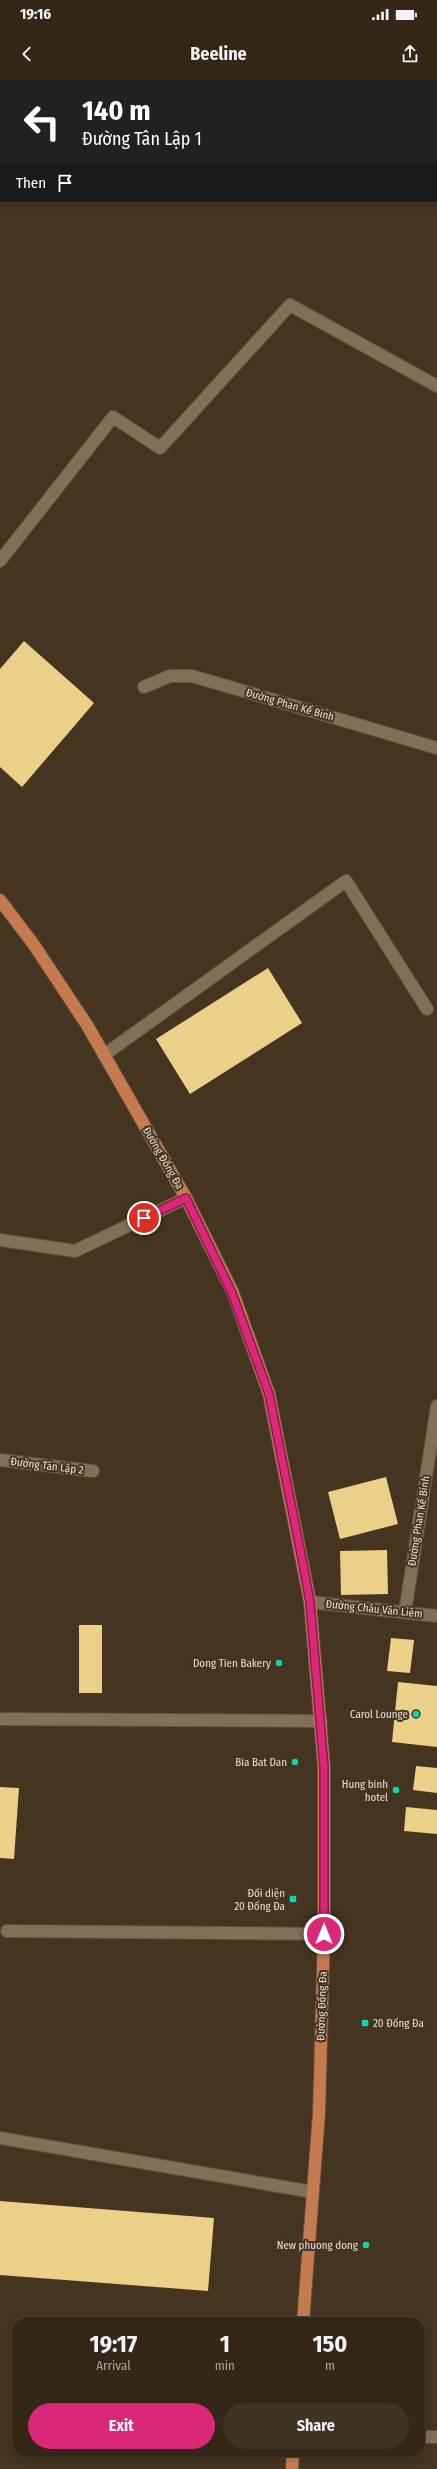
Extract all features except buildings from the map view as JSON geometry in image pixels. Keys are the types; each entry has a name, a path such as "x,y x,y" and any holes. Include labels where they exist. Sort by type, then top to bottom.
{"main road":[{"name":"Đường Đống Đa","path":"0,900 34,945 88,1025 186,1198 232,1293 269,1394 310,1602 324,1767 324,1934 319,2113 303,2317"},
{"path":"292,2469 293,2457"}],"street":[{"path":"0,561 113,417 160,448 290,305 437,386"},
{"name":"Đường Phan Kế Bính","path":"144,688 170,676 192,676 437,748"},
{"path":"104,1055 346,881 427,1009"},
{"path":"0,1240 75,1251 186,1198"},
{"name":"Đường Phan Kế Bính","path":"405,1612 437,1406"},
{"name":"Đường Tân Lập 2","path":"0,1460 93,1471"},
{"name":"Đường Châu Văn Liêm","path":"310,1602 437,1616"},
{"path":"0,1719 320,1721"},
{"path":"7,1931 324,1934"},
{"path":"0,2138 313,2192"},
{"path":"425,2437 437,2437"}],"place":[{"name":"Dong Tien Bakery","path":"279,1663"},
{"name":"Carol Lounge","path":"416,1714"},
{"name":"Bia Bat Dan","path":"295,1762"},
{"name":"Hung binh hotel","path":"396,1790"},
{"name":"Đối diện 20 Đống Đa","path":"293,1899"},
{"name":"20 Đống Đa","path":"365,2023"},
{"name":"New phuong dong","path":"366,2245"}],"route":[{"path":"144,1218 186,1198 232,1293 269,1394 292,1502 310,1602 324,1767 324,1934"}]}
